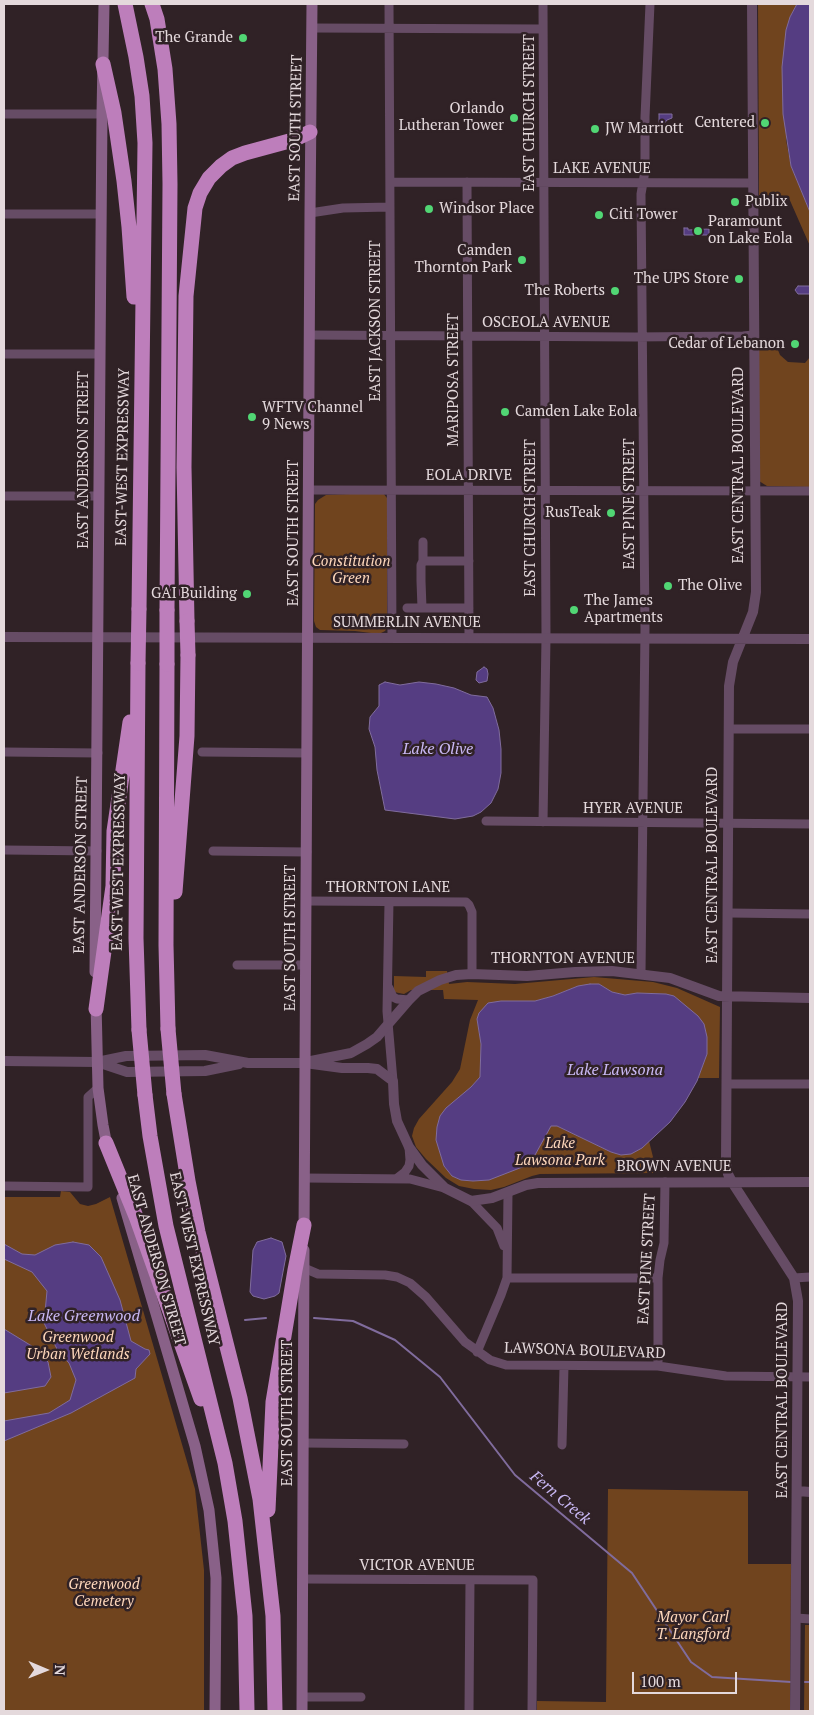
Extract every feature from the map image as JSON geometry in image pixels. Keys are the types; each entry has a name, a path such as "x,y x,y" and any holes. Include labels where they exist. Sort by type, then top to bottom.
{"highway":[{"name":"EAST-WEST EXPRESSWAY","path":"152,4 157,20 165,69 170,155 166,945 168,1029 174,1094 186,1173 198,1232 250,1444 260,1499 273,1616 275,1711"},
{"path":"157,4 157,20"},
{"name":"EAST-WEST EXPRESSWAY","path":"126,7 142,96 145,143 136,938 139,1030 150,1136 166,1226 225,1463 235,1521 245,1616 247,1711"},
{"path":"102,64 114,113 124,181 135,317 142,346"},
{"path":"166,945 176,877 187,727 188,621 184,467 186,296 195,208 200,193 209,178 220,166 232,158 294,140 310,132"},
{"path":"96,1009 112,892 114,831 138,663"},
{"path":"106,1143 137,1219 225,1463"},
{"path":"267,1552 273,1402 304,1225"},
{"path":"241,1711 245,1616"}],"main road":[{"name":"EAST ANDERSON STREET","path":"104,4 97,636 96,1009 98,1088 106,1143 205,1486 215,1555 215,1711"},
{"name":"EAST SOUTH STREET","path":"302,1711 312,4"}],"street":[{"name":"EAST JACKSON STREET","path":"390,4 392,638"},
{"name":"EAST CHURCH STREET","path":"543,4 546,638 544,822"},
{"name":"EAST PINE STREET","path":"641,974 645,639 641,194 645,171 645,116 650,4"},
{"name":"EAST CENTRAL BOULEVARD","path":"752,4 755,602 753,612 733,662 731,674 726,1159 728,1174 732,1182 794,1278 798,1301 795,1711"},
{"path":"312,28 543,29"},
{"path":"4,114 102,114"},
{"name":"LAKE AVENUE","path":"390,182 753,183"},
{"name":"MARIPOSA STREET","path":"467,182 470,638"},
{"path":"310,213 344,208 390,208"},
{"path":"4,214 101,214"},
{"name":"OSCEOLA AVENUE","path":"309,335 643,337 753,335"},
{"path":"4,354 100,354"},
{"name":"EOLA DRIVE","path":"308,490 810,491"},
{"path":"4,496 98,496"},
{"path":"422,608 421,565 423,561 423,542"},
{"path":"423,561 469,561"},
{"path":"407,608 469,608"},
{"name":"SUMMERLIN AVENUE","path":"4,637 645,639 684,637 810,639"},
{"path":"729,729 810,729"},
{"path":"4,752 98,753"},
{"path":"202,752 307,753"},
{"name":"HYER AVENUE","path":"486,821 810,824"},
{"path":"4,850 97,851"},
{"path":"213,851 307,852"},
{"name":"THORNTON LANE","path":"306,902 462,902 469,905 472,912 472,974"},
{"path":"389,902 388,1024 397,1121 409,1147 422,1165 445,1188"},
{"path":"728,913 810,914"},
{"path":"237,965 306,965"},
{"name":"THORNTON AVENUE","path":"305,1063 356,1050 377,1037 418,991 440,980 456,975 512,976 592,971 641,974 670,978 715,996 810,998"},
{"path":"388,983 393,997 409,1000"},
{"path":"4,1061 98,1062 126,1056 205,1055 248,1062 305,1063 342,1068 372,1068 380,1071 393,1081"},
{"path":"98,1062 127,1072 206,1071 248,1062"},
{"path":"727,1084 810,1084"},
{"path":"4,1186 88,1187 88,1097 98,1088"},
{"path":"396,1179 409,1166 409,1147"},
{"path":"304,1178 410,1179 445,1188 472,1201 497,1228 507,1255"},
{"name":"EAST PINE STREET","path":"658,1366 658,1278 664,1243 665,1182"},
{"name":"BROWN AVENUE","path":"472,1201 484,1201 538,1183 810,1182"},
{"path":"476,1352 507,1278 508,1193"},
{"name":"LAWSONA BOULEVARD","path":"304,1268 318,1274 385,1275 397,1277 410,1283 426,1297 476,1352 490,1360 506,1365 658,1366 726,1376 810,1377"},
{"path":"507,1278 658,1278"},
{"path":"794,1278 810,1278"},
{"path":"562,1445 564,1366"},
{"path":"303,1443 404,1444"},
{"path":"798,1492 810,1492"},
{"name":"VICTOR AVENUE","path":"302,1579 533,1580 532,1711"},
{"path":"469,1711 470,1580"},
{"path":"796,1618 810,1619"},
{"path":"302,1697 361,1697"}],"green space":[{"path":"758,4 797,4 790,17 786,140 791,166 810,212 810,246 788,196 759,195"},
{"path":"776,345 780,355 788,362 805,363 810,357 810,487 767,486 759,481 757,347"},
{"name":"Constitution Green","path":"383,493 387,498 387,628 379,634 320,630 316,627 314,621 315,504 326,495"},
{"name":"Lake Lawsona Park","path":"426,971 447,971 449,984 467,982 515,984 594,977 653,982 677,988 720,1007 719,1078 698,1078 707,1054 685,1007 674,996 637,993 625,995 612,992 599,984 578,986 535,1001 501,1001 477,1019 481,1044 480,1077 471,1087 437,1140 444,1166 452,1176 461,1180 489,1180 546,1132 550,1126 557,1126 621,1155 642,1148 649,1141 657,1173 540,1174 491,1190 459,1186 446,1178 426,1159 416,1147 412,1136 419,1119 452,1082 460,1069 470,1020 478,1000 444,999 443,990 411,990 404,994 394,992 394,976 426,977"},
{"name":"Greenwood Cemetery","path":"61,1191 70,1192 80,1204 88,1206 110,1197 195,1489 204,1570 204,1711 4,1711 4,1197 60,1197"},
{"name":"Mayor Carl T. Langford","path":"608,1489 748,1491 748,1564 791,1564 790,1711 537,1711 537,1701 606,1702"},
{"path":"805,1625 810,1625 810,1711 804,1711"}],"water":[{"path":"797,4 810,4 810,212 791,166 783,114 782,67 786,30"},
{"path":"659,114 672,114 672,118 663,125 659,125"},
{"path":"684,228 688,228 688,230 709,229 709,235 684,235"},
{"path":"798,286 810,286 810,294 798,294 795,290"},
{"path":"484,667 487,669 487,681 479,683 476,680 477,672"},
{"name":"Lake Olive","path":"385,682 400,685 419,682 436,684 454,688 471,695 487,697 493,708 499,730 501,773 498,789 491,803 481,812 473,816 455,819 385,810 377,770 375,747 369,729 370,717 379,706 379,685"},
{"name":"Lake Lawsona","path":"599,984 612,992 625,995 637,993 674,996 698,1016 704,1024 707,1037 707,1054 697,1081 685,1102 670,1122 642,1148 631,1154 621,1155 611,1152 557,1126 551,1126 535,1155 525,1166 489,1180 461,1180 452,1176 444,1166 436,1140 437,1127 440,1116 446,1108 480,1077 481,1044 477,1019 479,1013 488,1003 535,1001 578,986"},
{"path":"271,1238 282,1242 286,1256 279,1293 264,1299 253,1296 250,1292 253,1250 257,1242"},
{"name":"Lake Greenwood","path":"73,1242 89,1245 101,1257 120,1300 131,1341 149,1350 150,1354 136,1369 135,1378 71,1413 4,1441 4,1421 49,1413 70,1400 76,1380 69,1363 58,1351 44,1323 47,1291 32,1272 4,1259 4,1244 22,1254 35,1255 55,1245"},
{"name":"Lake Greenwood","path":"4,1329 35,1348 48,1362 51,1377 45,1386 4,1393"}],"waterway":[{"name":"Fern Creek","path":"245,1320 266,1318"},
{"name":"Fern Creek","path":"314,1318 353,1321 395,1340 440,1377 515,1475 632,1573 691,1662 712,1677 791,1682"},
{"name":"Fern Creek","path":"805,1682 810,1682"}],"place":[{"name":"The Grande","path":"243,38"},
{"name":"Orlando Lutheran Tower","path":"514,118"},
{"name":"Centered","path":"765,123"},
{"name":"JW Marriott","path":"595,129"},
{"name":"Publix","path":"735,202"},
{"name":"Windsor Place","path":"429,209"},
{"name":"Citi Tower","path":"599,215"},
{"name":"Paramount on Lake Eola","path":"698,231"},
{"name":"Camden Thornton Park","path":"522,260"},
{"name":"The UPS Store","path":"739,279"},
{"name":"The Roberts","path":"615,291"},
{"name":"Cedar of Lebanon","path":"795,344"},
{"name":"Camden Lake Eola","path":"505,412"},
{"name":"WFTV Channel 9 News","path":"252,417"},
{"name":"RusTeak","path":"611,513"},
{"name":"The Olive","path":"668,586"},
{"name":"GAI Building","path":"247,594"},
{"name":"The James Apartments","path":"574,610"}],"park label":[{"name":"Greenwood Urban Wetlands","path":"78,1346"}]}
